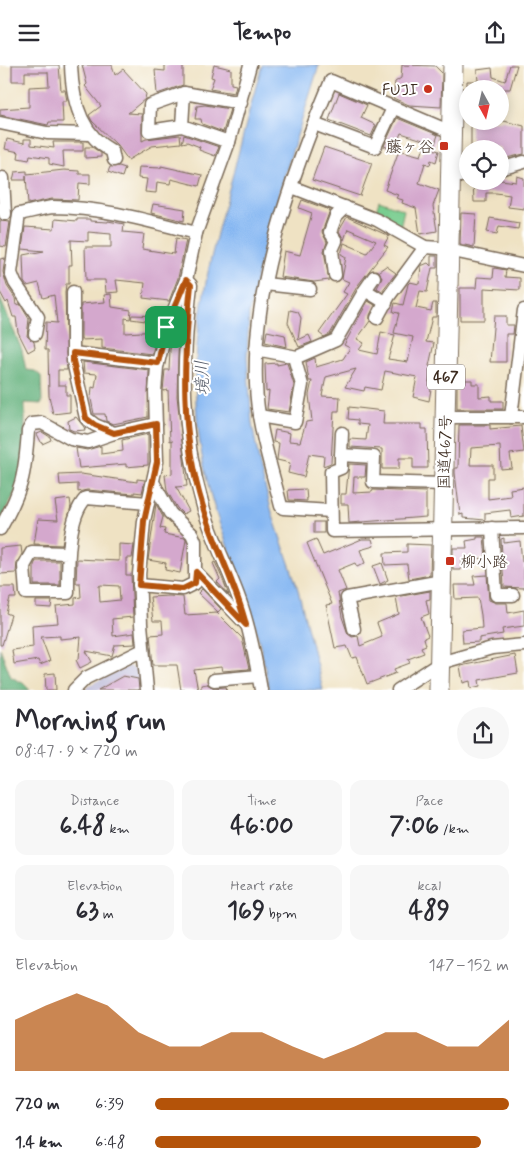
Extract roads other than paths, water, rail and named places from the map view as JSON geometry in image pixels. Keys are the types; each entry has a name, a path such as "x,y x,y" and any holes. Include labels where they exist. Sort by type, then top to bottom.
{"highway":[{"name":"国道467号","path":"439,690 450,250 459,176 451,131 453,65"}],"street":[{"path":"71,65 74,103 91,134 100,145 112,151 114,160"},
{"path":"147,690 139,585 140,556 148,503 157,462 155,392 158,363 166,327 186,280 196,233 229,142 250,65"},
{"path":"331,511 283,508 281,506 259,416 256,385 256,349 260,306 292,187 331,81 451,131"},
{"path":"229,142 182,126 149,131 150,105 184,93 241,103"},
{"path":"182,126 184,93"},
{"path":"314,124 375,147 393,108"},
{"path":"0,123 47,133 91,134"},
{"path":"509,166 524,162"},
{"path":"3,177 2,214 19,214 53,207 89,210 137,217 196,233"},
{"path":"292,187 377,220 425,247 450,250 524,265"},
{"path":"335,275 332,250 336,241 330,232 336,216 345,207"},
{"path":"19,214 11,273 15,283 38,317 35,334"},
{"path":"377,318 425,247"},
{"path":"256,349 294,357 336,340 374,277"},
{"path":"186,280 191,285 184,363 185,426 189,450 203,508 241,603 261,690"},
{"path":"265,284 310,289"},
{"path":"366,290 386,303"},
{"path":"73,292 73,353 86,418 95,425 114,433"},
{"path":"446,417 518,417 524,310"},
{"path":"73,353 158,363"},
{"path":"259,416 295,422 302,390 294,357"},
{"path":"0,529 22,486 28,431 32,425 42,423 71,439 95,441 114,433 156,424"},
{"path":"342,433 341,468 332,472 332,531 524,528"},
{"path":"341,455 374,457 374,483 444,484"},
{"path":"139,585 183,589 195,583 195,541 192,535 170,513 153,482"},
{"path":"68,553 32,552 24,567 26,593 68,593 68,553 79,505 86,498 148,503"},
{"path":"492,529 496,595 513,595"},
{"path":"196,572 246,625"},
{"path":"354,629 347,598 442,581"},
{"path":"398,690 440,663 492,648 524,645"},
{"path":"74,690 86,678 143,650"},
{"path":"214,680 258,676"}],"water":[{"name":"境川","path":"262,65 319,65 272,216 257,276 249,313 247,357 252,424 261,471 273,516 297,586 323,690 269,690 251,613 220,524 206,476 199,438 196,402 198,331 210,261"}],"place":[{"name":"FUJI","path":"428,89"},
{"name":"藤ヶ谷","path":"444,146"},
{"name":"柳小路","path":"450,561"}]}
